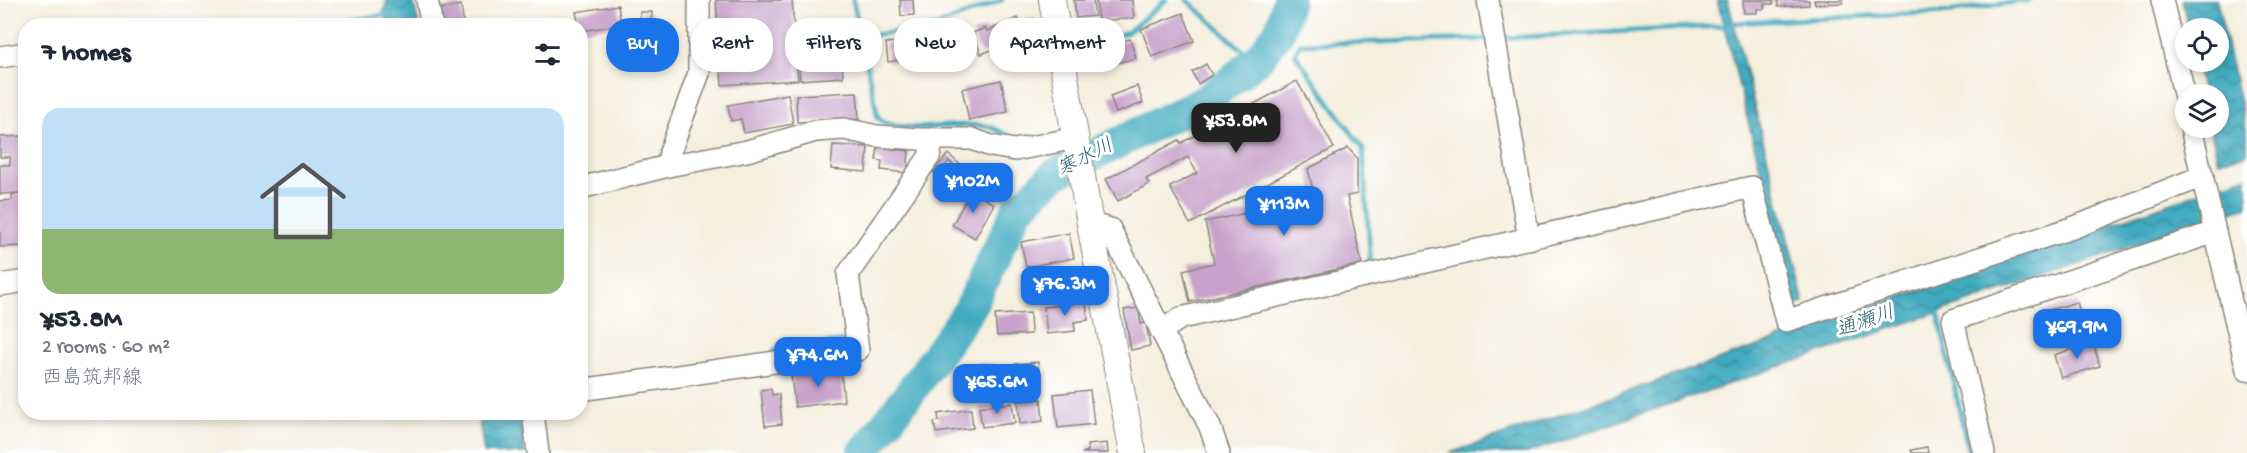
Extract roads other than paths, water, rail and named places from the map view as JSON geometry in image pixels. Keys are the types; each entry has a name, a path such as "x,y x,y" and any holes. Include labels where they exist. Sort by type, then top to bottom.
{"main road":[{"path":"1052,0 1090,224 1133,453"}],"street":[{"path":"427,0 430,18"},
{"path":"668,166 670,152 699,73 699,0"},
{"path":"1488,0 1529,239"},
{"path":"2162,0 2182,84"},
{"path":"0,57 18,54"},
{"path":"588,186 668,166 747,151 816,131 844,129 877,136 972,139 1014,150 1076,138"},
{"path":"2194,138 2247,370"},
{"path":"588,389 858,351 848,274 929,156 933,139"},
{"path":"1161,331 1181,318 1752,187 1786,321 2076,227 2203,176"},
{"path":"1090,224 1110,229 1209,427 1219,453"},
{"path":"1984,453 1953,320 2215,232"},
{"path":"0,285 18,282"},
{"path":"534,420 538,453"}],"water":[{"path":"387,0 413,0 417,18 385,18 383,15"},
{"path":"1717,0 1728,0 1804,303 1795,305"},
{"path":"2182,0 2217,0 2221,18 2186,18"},
{"path":"2229,53 2247,133 2247,155 2218,161 2212,138 2229,138 2229,84 2201,84 2198,72 2229,72"},
{"name":"通瀬川","path":"2247,176 2247,207 1527,453 1450,453"},
{"path":"479,420 521,420 525,453 484,453"}],"waterway":[{"path":"853,0 878,118 890,124 917,128 977,125 990,127 1011,137"},
{"path":"882,34 936,26 1002,0"},
{"path":"1125,33 1166,0"},
{"path":"1187,0 1249,56 1259,58"},
{"name":"寒水川","path":"863,453 909,394 969,310 1017,210 1055,174 1209,98 1259,58 1280,30 1288,0"},
{"path":"1733,23 1947,12 2029,0"},
{"path":"364,18 383,15"},
{"path":"1502,38 1724,26"},
{"path":"1371,270 1363,149 1295,54 1300,44 1487,39"},
{"path":"1938,312 1969,453"},
{"path":"774,351 844,341"}]}
